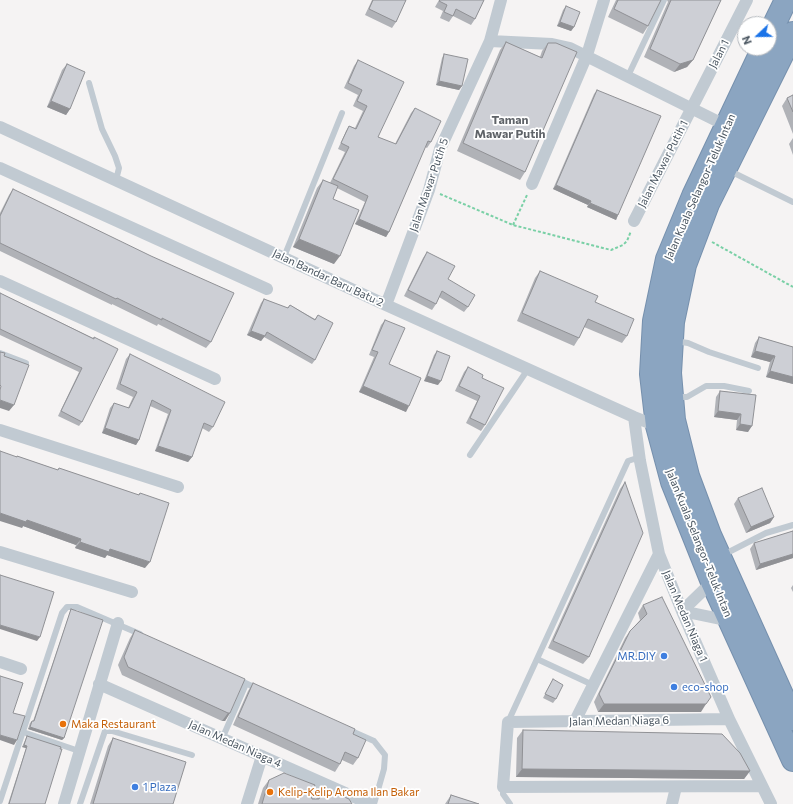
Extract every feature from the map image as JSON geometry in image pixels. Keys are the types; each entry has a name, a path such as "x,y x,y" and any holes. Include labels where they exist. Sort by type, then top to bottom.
{"highway":[{"path":"777,19 786,0"},
{"name":"Jalan Kuala Selangor-Teluk Intan","path":"793,33 734,130 667,259 654,321 651,374 657,426 672,482 712,582 793,760"},
{"name":"Jalan Kuala Selangor-Teluk Intan","path":"760,56 734,130 726,170 708,204 685,265 673,322 670,373 674,420 688,476 720,557 793,719"}],"street":[{"name":"Jalan Mawar Putih 5","path":"386,305 430,190 440,149 490,41 501,0"},
{"path":"532,184 587,54 604,0"},
{"name":"Jalan 1","path":"692,108 747,0"},
{"path":"490,41 552,44 587,54 734,130"},
{"name":"Jalan Mawar Putih 1","path":"634,221 692,108"},
{"name":"Jalan Bandar Baru Batu 2","path":"0,127 386,305 657,426"},
{"path":"0,168 267,290"},
{"path":"0,281 215,379"},
{"name":"Jalan Medan Niaga 1","path":"634,417 640,461 659,554 729,719 771,804"},
{"path":"0,430 178,487"},
{"path":"0,552 132,592"},
{"path":"575,721 659,554"},
{"path":"682,611 712,582"},
{"path":"682,611 730,621"},
{"path":"64,804 118,623"},
{"path":"0,662 21,669"},
{"name":"Jalan Medan Niaga 4","path":"99,684 370,804"},
{"name":"Jalan Medan Niaga 6","path":"508,722 729,719"},
{"path":"508,722 503,787 762,786"},
{"path":"247,804 262,756"}],"lane":[{"path":"628,76 664,0"},
{"path":"89,83 102,129 115,156 118,168 116,180"},
{"path":"284,257 342,113"},
{"path":"726,170 793,202"},
{"path":"672,341 688,343 709,352 758,368"},
{"path":"0,353 26,363"},
{"path":"470,455 528,369"},
{"path":"672,397 687,397 706,386 724,386 749,391"},
{"path":"508,722 628,461 634,459 640,461"},
{"path":"720,557 766,533 793,525"},
{"path":"0,801 62,613 68,607 77,607 118,623 149,638"},
{"path":"537,658 593,684"},
{"path":"232,677 266,692"},
{"path":"222,739 246,684"},
{"path":"338,724 374,741 385,755 384,769 374,804"},
{"path":"80,804 105,731 112,731 192,755"},
{"path":"23,732 79,751"},
{"path":"310,804 318,781"},
{"path":"503,787 503,794 510,804"},
{"path":"669,804 676,787"},
{"path":"675,804 676,787"}],"path":[{"path":"513,225 532,184"},
{"path":"430,190 513,225 611,250 623,245 627,241 634,221"},
{"path":"697,234 793,287"}],"building":[{"path":"373,0 406,0 396,22 369,9"},
{"path":"484,0 475,19 456,9 453,16 444,12 447,5 439,1"},
{"path":"618,0 661,0 648,26 614,9"},
{"path":"671,0 721,0 693,60 680,64 650,49"},
{"path":"566,6 580,12 574,27 560,22"},
{"path":"506,42 542,58 548,43 556,43 577,52 525,172 463,143"},
{"path":"444,54 468,59 462,86 439,81"},
{"path":"358,60 404,82 378,137 396,144 415,108 441,121 431,142 428,141 389,232 359,219 368,196 333,179 349,147 341,143 349,126 356,129 367,106 357,101 362,90 348,83"},
{"path":"67,64 85,72 70,109 51,101"},
{"path":"597,90 661,116 618,215 590,203 591,201 556,185"},
{"path":"793,95 793,112 787,98"},
{"path":"323,180 338,186 333,199 359,210 340,256 299,239"},
{"path":"13,189 151,256 234,293 211,342 162,318 162,320 117,298 116,299 0,243 0,216"},
{"path":"427,252 455,266 448,279 475,295 468,307 442,291 436,304 408,290"},
{"path":"540,271 598,296 595,302 634,319 627,336 588,319 579,338 522,313"},
{"path":"0,293 94,339 94,337 118,349 82,422 61,411 82,368 0,329"},
{"path":"264,299 288,308 290,305 315,320 318,315 333,323 315,360 267,332 265,336 251,331"},
{"path":"385,320 405,328 389,364 421,378 409,406 363,386 378,352 372,350"},
{"path":"759,337 793,347 793,377 770,371 775,356 755,351"},
{"path":"437,351 450,356 441,381 427,376"},
{"path":"0,352 5,353 4,356 29,365 14,405 0,400"},
{"path":"130,354 225,402 213,427 204,423 192,457 158,446 171,410 152,400 139,440 105,428 114,403 129,408 137,392 120,384"},
{"path":"468,367 483,375 482,378 504,388 485,425 470,418 480,396 459,386"},
{"path":"720,391 756,395 752,426 740,424 741,414 718,411"},
{"path":"0,451 169,503 150,562 110,549 109,552 80,542 81,539 27,520 26,522 0,513"},
{"path":"625,482 643,533 589,657 553,641"},
{"path":"762,488 774,517 751,527 738,498"},
{"path":"793,531 793,554 760,564 754,543"},
{"path":"0,575 54,592 40,637 0,625"},
{"path":"662,597 711,697 706,704 604,704 599,694 630,631 647,614 643,605"},
{"path":"71,609 103,620 64,738 30,727 32,721 34,721"},
{"path":"135,630 245,679 230,713 128,667 124,657"},
{"path":"0,676 23,683 13,713 25,716 17,740 0,735"},
{"path":"553,679 563,685 556,699 545,694"},
{"path":"253,683 355,729 353,734 366,740 358,758 345,752 340,764 238,717"},
{"path":"523,730 722,734 740,753 750,771 522,769"},
{"path":"27,736 61,747 60,749 62,749 45,804 9,804 27,746 24,745"},
{"name":"1 Plaza","path":"113,738 186,762 173,804 93,804"},
{"path":"284,773 315,785 311,795 312,799 319,799 323,788 349,799 352,804 262,804 269,780"},
{"path":"451,795 479,804 448,804"}],"place":[{"name":"MR.DIY","path":"664,656"},
{"name":"eco-shop","path":"674,687"},
{"name":"Maka Restaurant","path":"63,724"},
{"name":"1 Plaza","path":"135,787"},
{"name":"Kelip-Kelip Aroma Ilan Bakar","path":"270,792"}],"district":[{"name":"Taman Mawar Putih","path":"510,127"}]}
